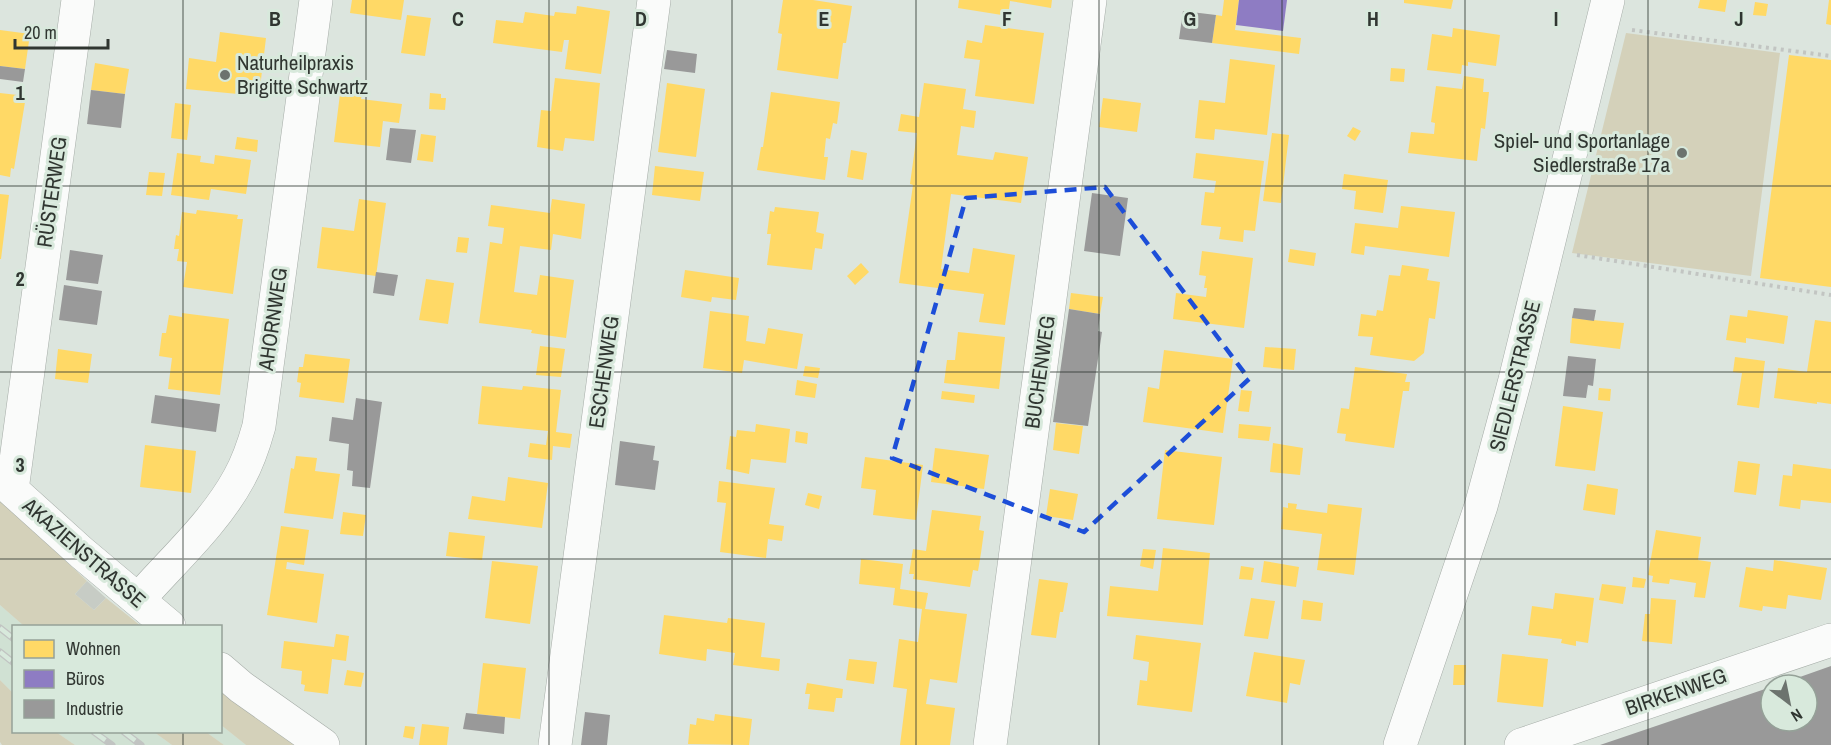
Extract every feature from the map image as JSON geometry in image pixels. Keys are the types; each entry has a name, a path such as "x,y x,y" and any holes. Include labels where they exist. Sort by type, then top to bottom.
{"street":[{"name":"RÜSTERWEG","path":"6,485 78,0"},
{"name":"AHORNWEG","path":"138,600 214,515 240,477 252,451 259,426 316,0"},
{"name":"ESCHENWEG","path":"555,745 654,0"},
{"name":"BUCHENWEG","path":"990,745 1090,0"},
{"name":"SIEDLERSTRASSE","path":"1400,745 1480,506 1547,250 1605,13"},
{"name":"AKAZIENSTRASSE","path":"6,485 167,625"},
{"name":"BIRKENWEG","path":"1521,745 1831,640"},
{"path":"222,671 241,687 323,745"}],"path":[{"path":"1605,13 1831,56"},
{"path":"1547,250 1831,295"}],"highlighted area":[{"path":"1105,187 1249,379 1084,532 892,458 966,198"}],"shaded area":[{"name":"Spiel- und Sportanlage Siedlerstraße 17a","path":"1626,33 1780,53 1751,276 1572,253"},
{"path":"0,499 87,581 75,594 94,610 106,598 140,625 23,625 0,605"},
{"path":"0,605 23,625 12,625 12,692 0,680"},
{"path":"0,680 12,692 12,733 57,733 75,745 2,745 0,742"},
{"path":"222,689 300,745 246,745 222,726"},
{"path":"222,726 246,745 224,745 207,733 222,733"},
{"path":"57,733 155,733 172,745 75,745"},
{"path":"155,733 207,733 224,745 172,745"}],"building: Wohnen":[{"path":"352,0 404,0 401,20 350,13"},
{"path":"783,0 813,0 852,6 846,43 843,43 838,79 777,70 782,34 778,33"},
{"path":"959,0 1052,0 1051,8 1010,1 1008,16 958,8"},
{"path":"1224,0 1239,0 1235,30 1301,38 1299,54 1212,43 1216,15 1222,16"},
{"path":"1404,0 1453,0 1451,9 1404,3"},
{"path":"1700,0 1727,0 1725,12 1698,8"},
{"path":"1829,0 1831,0 1831,25 1826,24"},
{"path":"1755,2 1768,4 1766,16 1753,15"},
{"path":"577,6 610,11 601,74 565,69 569,40 564,40 562,52 493,43 496,20 523,23 525,12 554,16 555,12 576,14"},
{"path":"407,15 431,18 425,56 401,53"},
{"path":"985,25 1044,33 1034,104 975,96 980,60 964,58 967,40 982,43"},
{"path":"1453,28 1500,35 1496,66 1468,62 1468,66 1462,65 1461,74 1427,70 1432,34 1452,37"},
{"path":"0,30 30,34 25,69 0,66"},
{"name":"Naturheilpraxis Brigitte Schwartz","path":"220,32 266,38 259,96 186,89 189,58 216,62"},
{"path":"1789,55 1831,60 1831,287 1760,278"},
{"path":"1230,59 1275,65 1267,135 1215,129 1214,140 1195,138 1199,100 1225,103"},
{"path":"95,63 129,69 125,94 91,90"},
{"path":"1391,68 1405,69 1404,82 1390,81"},
{"path":"1464,76 1484,79 1483,92 1489,92 1485,129 1481,128 1477,161 1408,153 1411,132 1434,134 1435,123 1431,122 1436,86 1462,89"},
{"path":"555,78 600,83 594,141 565,138 563,151 537,147 541,110 551,111"},
{"path":"667,83 705,89 696,157 658,152"},
{"path":"924,83 966,89 963,109 976,111 974,128 961,126 957,155 993,160 995,152 1028,157 1021,203 951,194 941,269 969,273 973,248 1015,255 1005,325 979,322 984,294 899,283 913,185 910,184 917,133 898,131 901,114 919,117"},
{"path":"341,86 363,89 361,99 402,104 399,123 383,121 380,147 334,142"},
{"path":"771,92 840,102 837,124 833,123 830,139 826,138 824,157 828,157 825,180 757,170 761,147 763,147"},
{"path":"0,93 26,96 14,169 11,168 10,177 0,175"},
{"path":"430,93 441,94 441,98 446,98 445,110 429,109"},
{"path":"1103,98 1141,103 1137,132 1099,127"},
{"path":"175,103 191,105 187,140 171,138"},
{"path":"1353,127 1361,131 1355,141 1347,136"},
{"path":"1272,133 1289,135 1281,203 1263,201"},
{"path":"421,134 436,136 433,162 417,160"},
{"path":"237,137 258,140 257,152 235,149"},
{"path":"851,150 867,153 863,180 847,177"},
{"path":"177,153 201,156 200,162 214,164 215,155 251,160 246,194 211,189 209,200 171,195"},
{"path":"1196,153 1264,161 1255,231 1244,230 1243,242 1219,239 1221,227 1201,225 1205,192 1214,193 1216,181 1193,178"},
{"path":"655,166 704,172 700,201 652,195"},
{"path":"149,172 165,173 162,196 146,195"},
{"path":"1344,174 1388,180 1383,213 1354,209 1356,191 1342,189"},
{"path":"0,194 9,195 1,259 0,259"},
{"path":"359,199 386,203 376,276 317,268 322,227 354,231"},
{"path":"552,199 585,204 581,239 553,234 551,250 520,246 514,292 537,295 540,275 574,280 566,338 531,333 532,330 479,323 490,242 502,244 504,228 488,226 491,205 550,213"},
{"path":"1401,206 1455,212 1449,257 1365,246 1364,255 1351,253 1355,223 1398,228"},
{"path":"775,207 819,212 816,232 824,234 822,249 815,248 812,270 767,265 771,234 767,234 770,211 774,212"},
{"path":"197,210 238,215 237,219 243,219 233,294 183,287 187,262 177,261 179,249 174,249 176,235 179,236 182,212 196,214"},
{"path":"458,237 469,238 467,253 456,252"},
{"path":"1290,249 1316,253 1314,266 1288,262"},
{"path":"1202,251 1253,258 1244,328 1173,319 1176,293 1206,297 1207,288 1204,288 1206,276 1199,275"},
{"path":"861,263 869,272 855,285 847,276"},
{"path":"1402,265 1429,269 1427,280 1440,282 1435,319 1429,318 1424,353 1414,361 1370,355 1373,337 1358,336 1361,314 1376,316 1377,310 1383,311 1389,275 1400,276"},
{"path":"685,270 739,278 736,300 712,297 711,302 681,297"},
{"path":"426,279 454,283 448,324 419,320"},
{"path":"1071,293 1103,297 1100,314 1069,309"},
{"path":"1748,310 1788,316 1784,344 1746,338 1746,343 1726,340 1730,315 1747,317"},
{"path":"710,311 749,316 746,341 765,344 768,328 803,334 797,369 744,360 742,373 703,368"},
{"path":"182,313 229,319 220,395 168,389 172,358 159,356 162,333 166,333 169,315 182,317"},
{"path":"1572,318 1624,323 1620,349 1570,343"},
{"path":"1815,320 1831,322 1831,404 1774,398 1778,368 1807,372"},
{"path":"958,332 1005,337 999,389 944,383 947,360 955,360"},
{"path":"540,346 565,349 561,377 536,375"},
{"path":"1265,347 1296,349 1294,370 1263,367"},
{"path":"58,349 92,354 88,383 55,379"},
{"path":"1164,350 1233,359 1223,433 1143,422 1148,387 1159,389"},
{"path":"305,354 350,359 344,403 299,397 301,383 297,382 299,367 303,367"},
{"path":"1735,357 1765,361 1759,408 1737,405 1742,373 1733,372"},
{"path":"805,366 820,368 818,378 803,376"},
{"path":"1355,367 1407,374 1405,382 1410,382 1409,391 1403,391 1394,448 1345,441 1346,434 1337,433 1341,408 1349,409"},
{"path":"797,380 817,384 815,398 795,395"},
{"path":"482,386 522,390 523,386 561,390 556,432 572,434 570,448 553,446 552,460 528,457 530,443 546,445 548,431 478,424"},
{"path":"1599,388 1611,389 1610,401 1598,400"},
{"path":"1241,390 1252,391 1249,412 1238,411"},
{"path":"942,391 975,395 974,403 941,399"},
{"path":"1563,406 1603,412 1595,471 1555,466"},
{"path":"1056,423 1083,426 1079,454 1053,450"},
{"path":"756,424 790,429 786,463 751,459 749,474 726,469 730,436 736,437 737,430 755,432"},
{"path":"1239,424 1271,427 1269,441 1238,438"},
{"path":"796,431 808,433 807,444 795,442"},
{"path":"1273,443 1303,448 1300,475 1270,472"},
{"path":"145,445 196,451 191,493 140,487"},
{"path":"935,448 989,455 984,489 931,482"},
{"path":"1165,450 1222,457 1214,525 1157,519"},
{"path":"296,456 317,458 315,471 340,474 333,519 284,513 291,468 294,469"},
{"path":"865,457 923,465 916,520 873,515 876,490 861,488"},
{"path":"1738,461 1760,464 1756,495 1734,492"},
{"path":"1793,464 1831,469 1831,503 1801,500 1800,509 1779,506 1783,475 1792,476"},
{"path":"508,477 548,483 542,528 468,519 472,496 505,501"},
{"path":"719,481 775,488 769,524 784,526 782,541 768,539 766,558 720,552 726,503 717,502"},
{"path":"1587,484 1618,489 1615,515 1583,510"},
{"path":"1050,489 1078,494 1073,520 1046,516"},
{"path":"808,493 822,496 819,509 805,505"},
{"path":"1288,503 1297,504 1296,509 1327,513 1328,504 1362,508 1354,575 1317,570 1322,534 1281,529 1283,507 1288,508"},
{"path":"932,510 981,516 979,530 984,531 981,553 978,571 973,570 970,587 913,579 914,574 909,574 913,549 926,551"},
{"path":"343,512 366,515 363,536 340,534"},
{"path":"281,526 309,530 304,565 287,562 286,569 324,574 317,623 267,615"},
{"path":"1656,530 1701,537 1698,560 1711,562 1705,598 1694,597 1696,583 1670,579 1669,584 1652,582 1653,576 1648,575"},
{"path":"449,532 485,536 482,560 446,556"},
{"path":"1163,548 1210,553 1203,625 1107,616 1110,586 1158,591"},
{"path":"1143,549 1156,550 1153,569 1140,566"},
{"path":"861,559 903,564 900,589 928,593 925,609 967,614 957,683 930,679 926,704 955,708 950,745 900,745 907,689 893,687 899,639 918,642 922,609 893,605 895,588 859,584"},
{"path":"1774,560 1827,568 1821,600 1788,595 1786,609 1763,606 1762,611 1739,607 1746,567 1773,571"},
{"path":"492,561 538,566 530,624 485,618"},
{"path":"1264,561 1299,567 1296,587 1261,582"},
{"path":"1241,566 1254,568 1252,580 1239,579"},
{"path":"1633,577 1646,579 1644,588 1632,587"},
{"path":"1039,579 1068,583 1056,638 1031,635"},
{"path":"1602,584 1626,587 1623,604 1599,600"},
{"path":"1555,593 1594,598 1588,643 1576,641 1576,646 1561,643 1562,639 1528,635 1532,606 1553,609"},
{"path":"1251,598 1275,601 1268,639 1244,636"},
{"path":"1651,598 1676,600 1672,644 1642,641 1645,614 1650,614"},
{"path":"1303,600 1323,603 1321,621 1301,619"},
{"path":"664,615 727,623 728,618 765,623 761,657 780,659 779,671 733,665 735,653 707,649 706,661 659,654"},
{"path":"336,634 349,636 346,661 332,659 328,694 304,691 305,685 301,684 302,671 281,668 284,641 334,647"},
{"path":"1136,635 1201,643 1192,712 1137,705 1140,680 1147,681 1149,662 1133,659"},
{"path":"1254,652 1305,660 1300,685 1290,683 1287,703 1246,696"},
{"path":"1502,654 1548,659 1543,707 1497,702"},
{"path":"849,659 877,662 874,684 846,680"},
{"path":"483,663 526,668 520,719 477,714"},
{"path":"1454,665 1466,665 1465,685 1453,685"},
{"path":"347,670 364,673 361,687 344,685"},
{"path":"807,683 843,689 842,698 836,698 834,712 808,709 810,694 805,694"},
{"path":"715,714 752,719 749,745 688,744 690,724 696,725 697,718 714,721"},
{"path":"422,724 449,727 447,745 419,745"},
{"path":"405,726 415,727 413,739 403,737"}],"building: Büros":[{"path":"1239,0 1287,0 1283,31 1236,25"}],"building: Industrie":[{"path":"1183,11 1216,15 1212,43 1179,39"},
{"path":"667,50 697,54 695,73 664,69"},
{"path":"0,66 25,69 23,82 0,79"},
{"path":"91,90 125,94 121,128 87,124"},
{"path":"390,128 416,130 411,163 386,160"},
{"path":"1092,193 1128,198 1120,256 1084,251"},
{"path":"70,250 103,255 98,284 66,280"},
{"path":"376,272 398,275 394,296 373,293"},
{"path":"64,285 102,291 97,325 59,320"},
{"path":"1574,308 1596,310 1594,321 1572,318"},
{"path":"1069,309 1100,314 1098,331 1102,332 1088,426 1053,422"},
{"path":"1568,356 1596,359 1593,386 1588,385 1586,398 1563,396"},
{"path":"155,395 220,404 216,432 151,423"},
{"path":"356,398 382,402 370,488 352,486 353,471 347,470 349,444 329,441 332,417 353,420"},
{"path":"620,441 655,446 653,460 659,461 655,490 615,485"},
{"path":"1831,666 1831,745 1600,745 1759,691 1759,733 1819,733 1819,673 1811,673"},
{"path":"585,712 610,715 607,745 581,745"},
{"path":"466,713 505,717 504,734 463,729"}],"building: Sonstige":[{"path":"87,581 106,598 94,610 75,594"}],"railway":[{"path":"0,628 12,637"},
{"path":"0,652 12,661"},
{"path":"95,733 112,745"},
{"path":"125,733 141,745"}],"place":[{"name":"Naturheilpraxis Brigitte Schwartz","path":"225,75"},
{"name":"Spiel- und Sportanlage Siedlerstraße 17a","path":"1682,153"}]}
